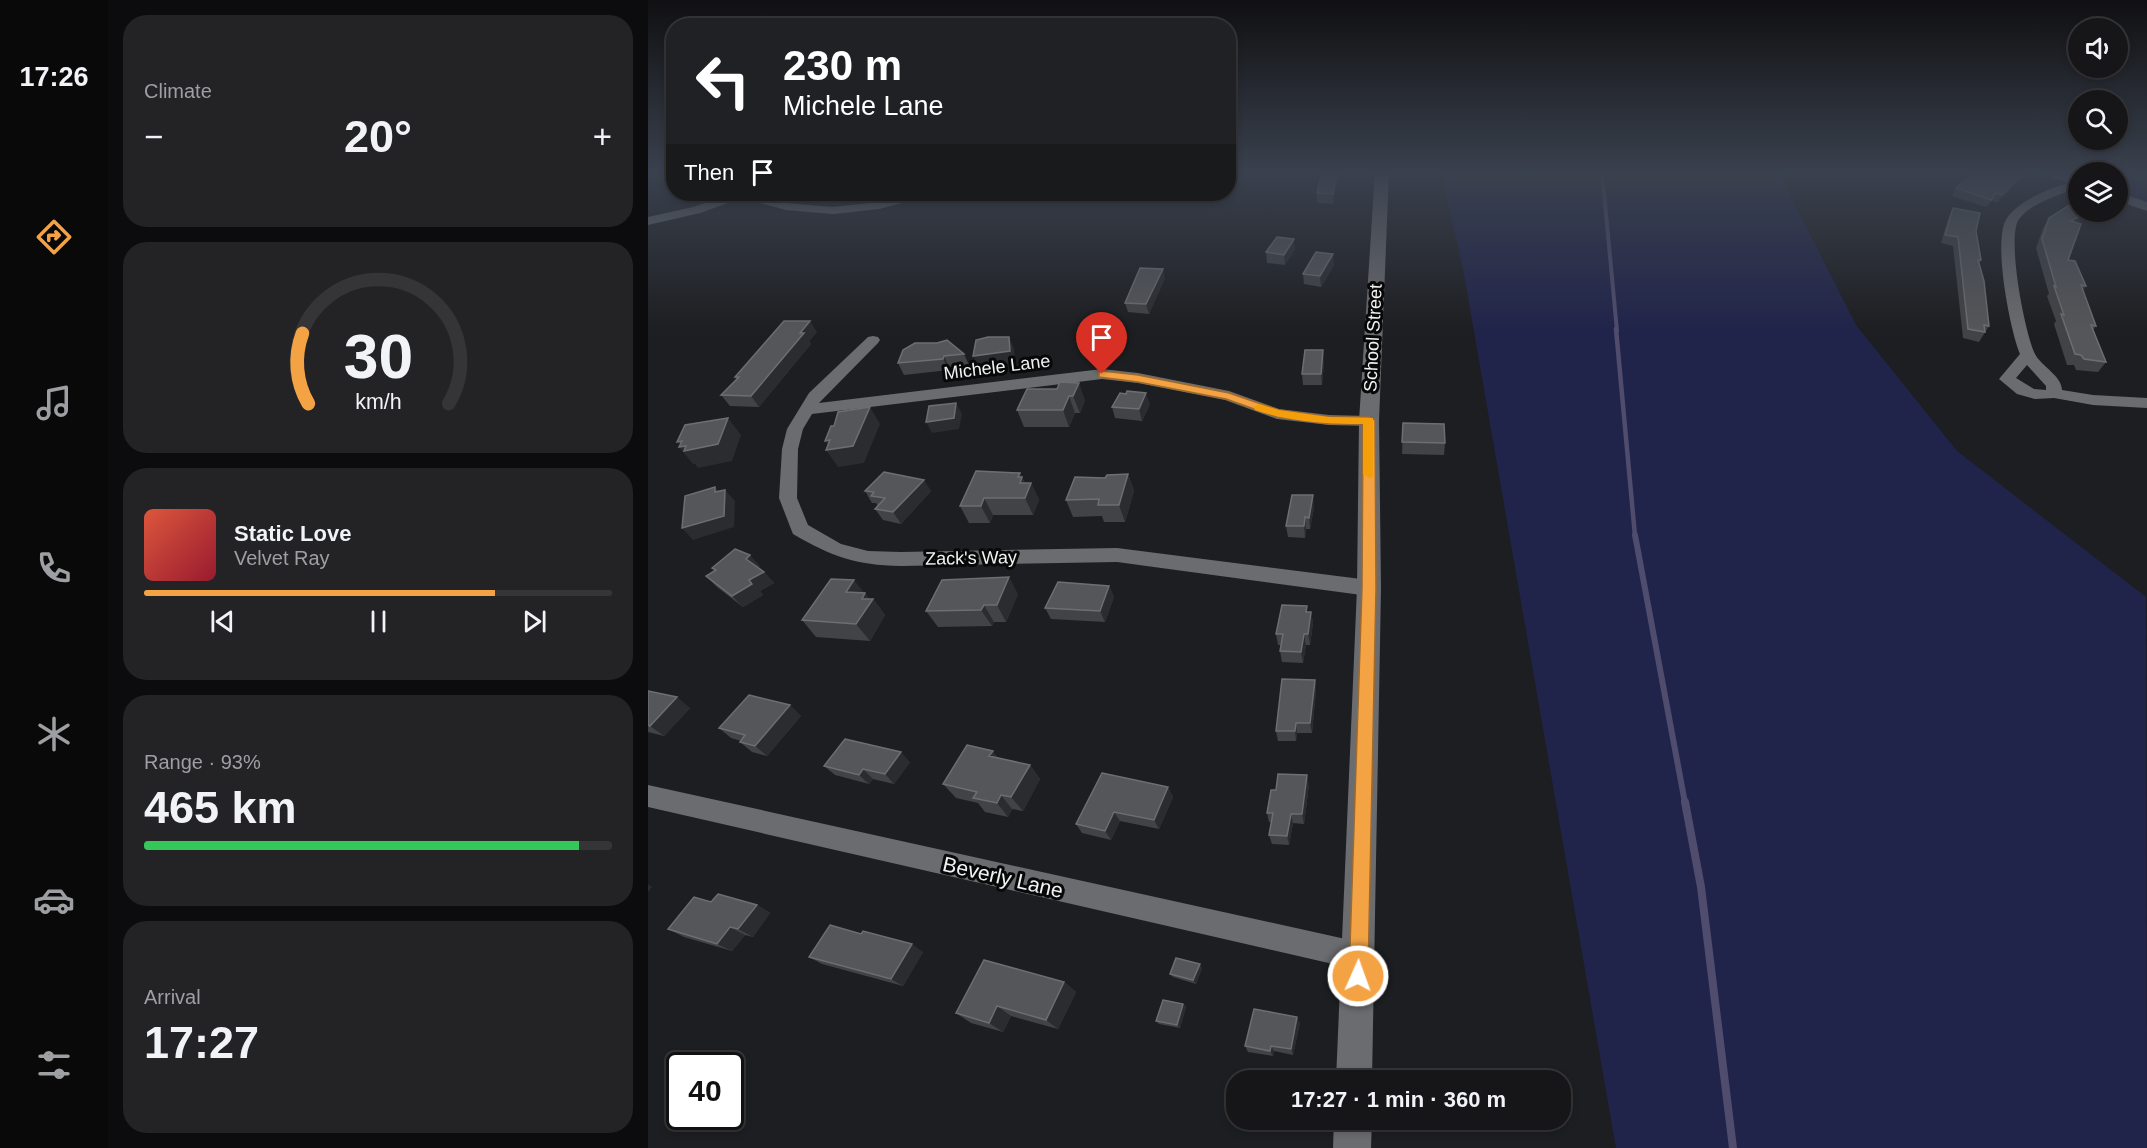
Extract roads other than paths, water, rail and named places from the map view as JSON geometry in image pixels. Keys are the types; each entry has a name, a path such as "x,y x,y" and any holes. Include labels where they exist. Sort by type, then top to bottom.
{"street":[{"name":"School Street","path":"1354,1070 1369,588 1369,420 1379,225"},
{"path":"2009,225 2007,238 2020,339 2027,355 2054,385 2054,393"},
{"name":"Zack's Way","path":"873,340 826,384 805,410 795,429 790,449 788,498 800,529 835,549 868,558 901,560 1117,555 1369,588"},
{"path":"2027,355 2007,379 2025,392 2040,395 2054,393 2093,400 2147,403"},
{"name":"Michele Lane","path":"805,410 1102,374 1138,378 1229,396 1277,414 1329,420 1369,420"},
{"name":"Beverly Lane","path":"648,796 1359,956"},
{"path":"1352,1148 1353,1130"}],"waterway":[{"path":"1607,225 1617,331"},
{"path":"1616,329 1635,536"},
{"path":"1635,535 1685,803"},
{"path":"1685,802 1701,887 1733,1148"}]}
